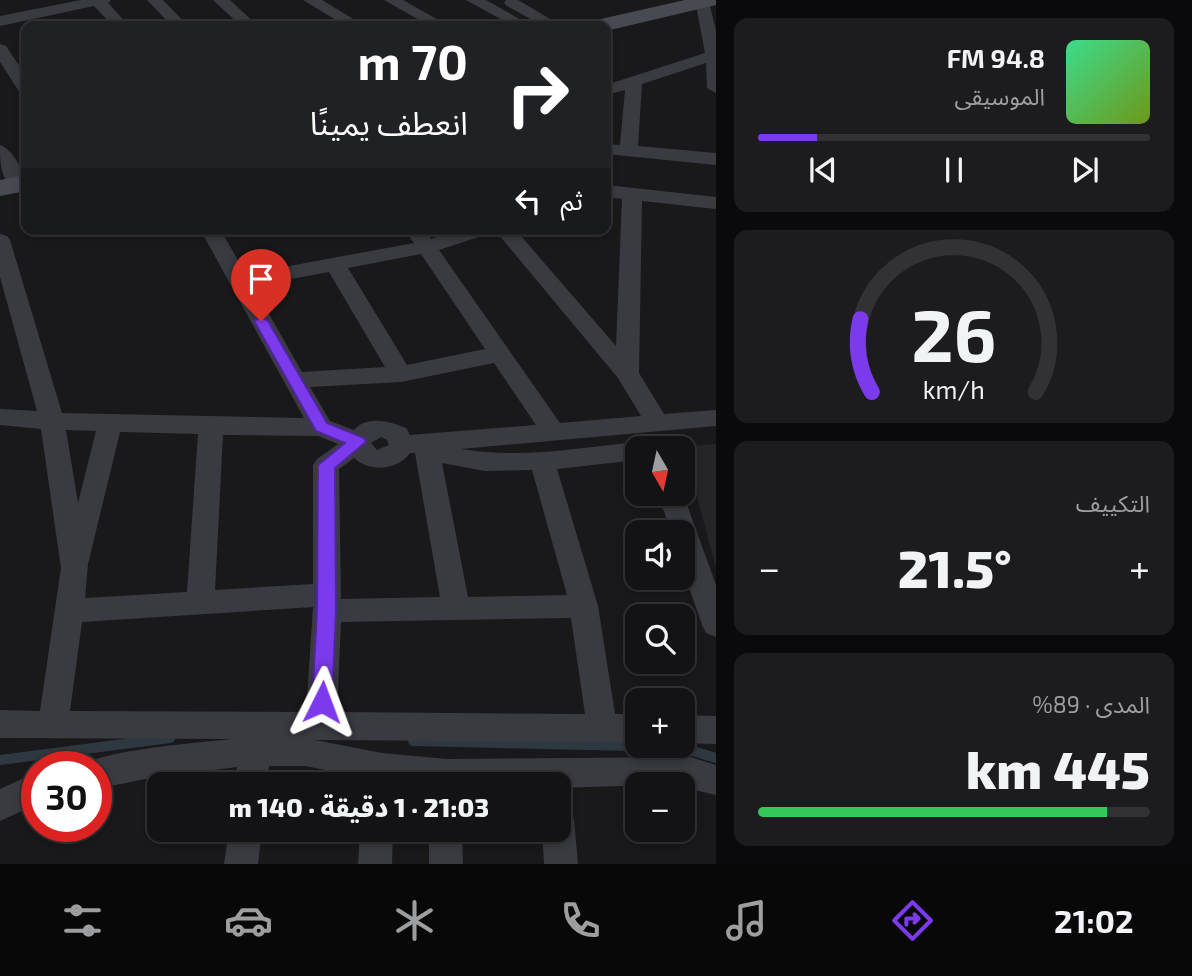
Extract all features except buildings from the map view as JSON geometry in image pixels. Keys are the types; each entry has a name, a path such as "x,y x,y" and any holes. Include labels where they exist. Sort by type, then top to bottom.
{"main road":[{"path":"611,23 706,1"}],"street":[{"path":"155,0 175,21"},
{"path":"221,0 244,21"},
{"path":"311,0 348,21"},
{"path":"392,0 432,21"},
{"path":"474,0 514,21"},
{"path":"505,0 545,21"},
{"path":"0,21 69,3 100,1 117,21"},
{"path":"706,1 715,55 716,88"},
{"path":"38,13 45,21"},
{"path":"0,49 21,81"},
{"path":"611,88 715,55"},
{"path":"629,151 634,81"},
{"path":"611,149 716,159"},
{"path":"0,151 15,185"},
{"path":"611,191 716,203"},
{"path":"627,373 632,193"},
{"path":"213,235 321,427"},
{"path":"239,282 335,264 421,238 442,235"},
{"path":"509,235 627,373 658,424"},
{"path":"421,238 554,433"},
{"path":"0,240 52,421 75,568"},
{"path":"335,264 401,374"},
{"path":"295,380 401,374 500,354"},
{"path":"0,417 110,423 321,427 358,442"},
{"path":"414,449 716,418"},
{"path":"53,726 75,568 110,423"},
{"path":"200,602 211,426"},
{"path":"321,724 326,603 326,465 358,442 366,432 382,428 397,434 414,449 485,462 542,461 625,452"},
{"path":"414,449 456,608"},
{"path":"542,461 584,606 602,727"},
{"path":"675,506 716,625"},
{"path":"69,611 200,602 456,608 584,606"},
{"path":"0,724 625,728"},
{"path":"695,729 716,730"},
{"path":"112,771 145,764 255,751 305,752 368,772"},
{"path":"252,772 255,751"},
{"path":"571,778 690,772 716,780"},
{"path":"0,806 21,795"},
{"path":"241,864 244,842"},
{"path":"375,864 376,842"},
{"path":"446,842 446,864"},
{"path":"560,842 561,864"}],"shaded area":[{"path":"716,444 716,568 695,489 695,446"}],"waterway":[{"path":"0,760 170,738"},
{"path":"413,741 679,747 716,758"}],"route":[{"path":"261,321 321,427 358,442 326,465 327,611 322,702"}]}
